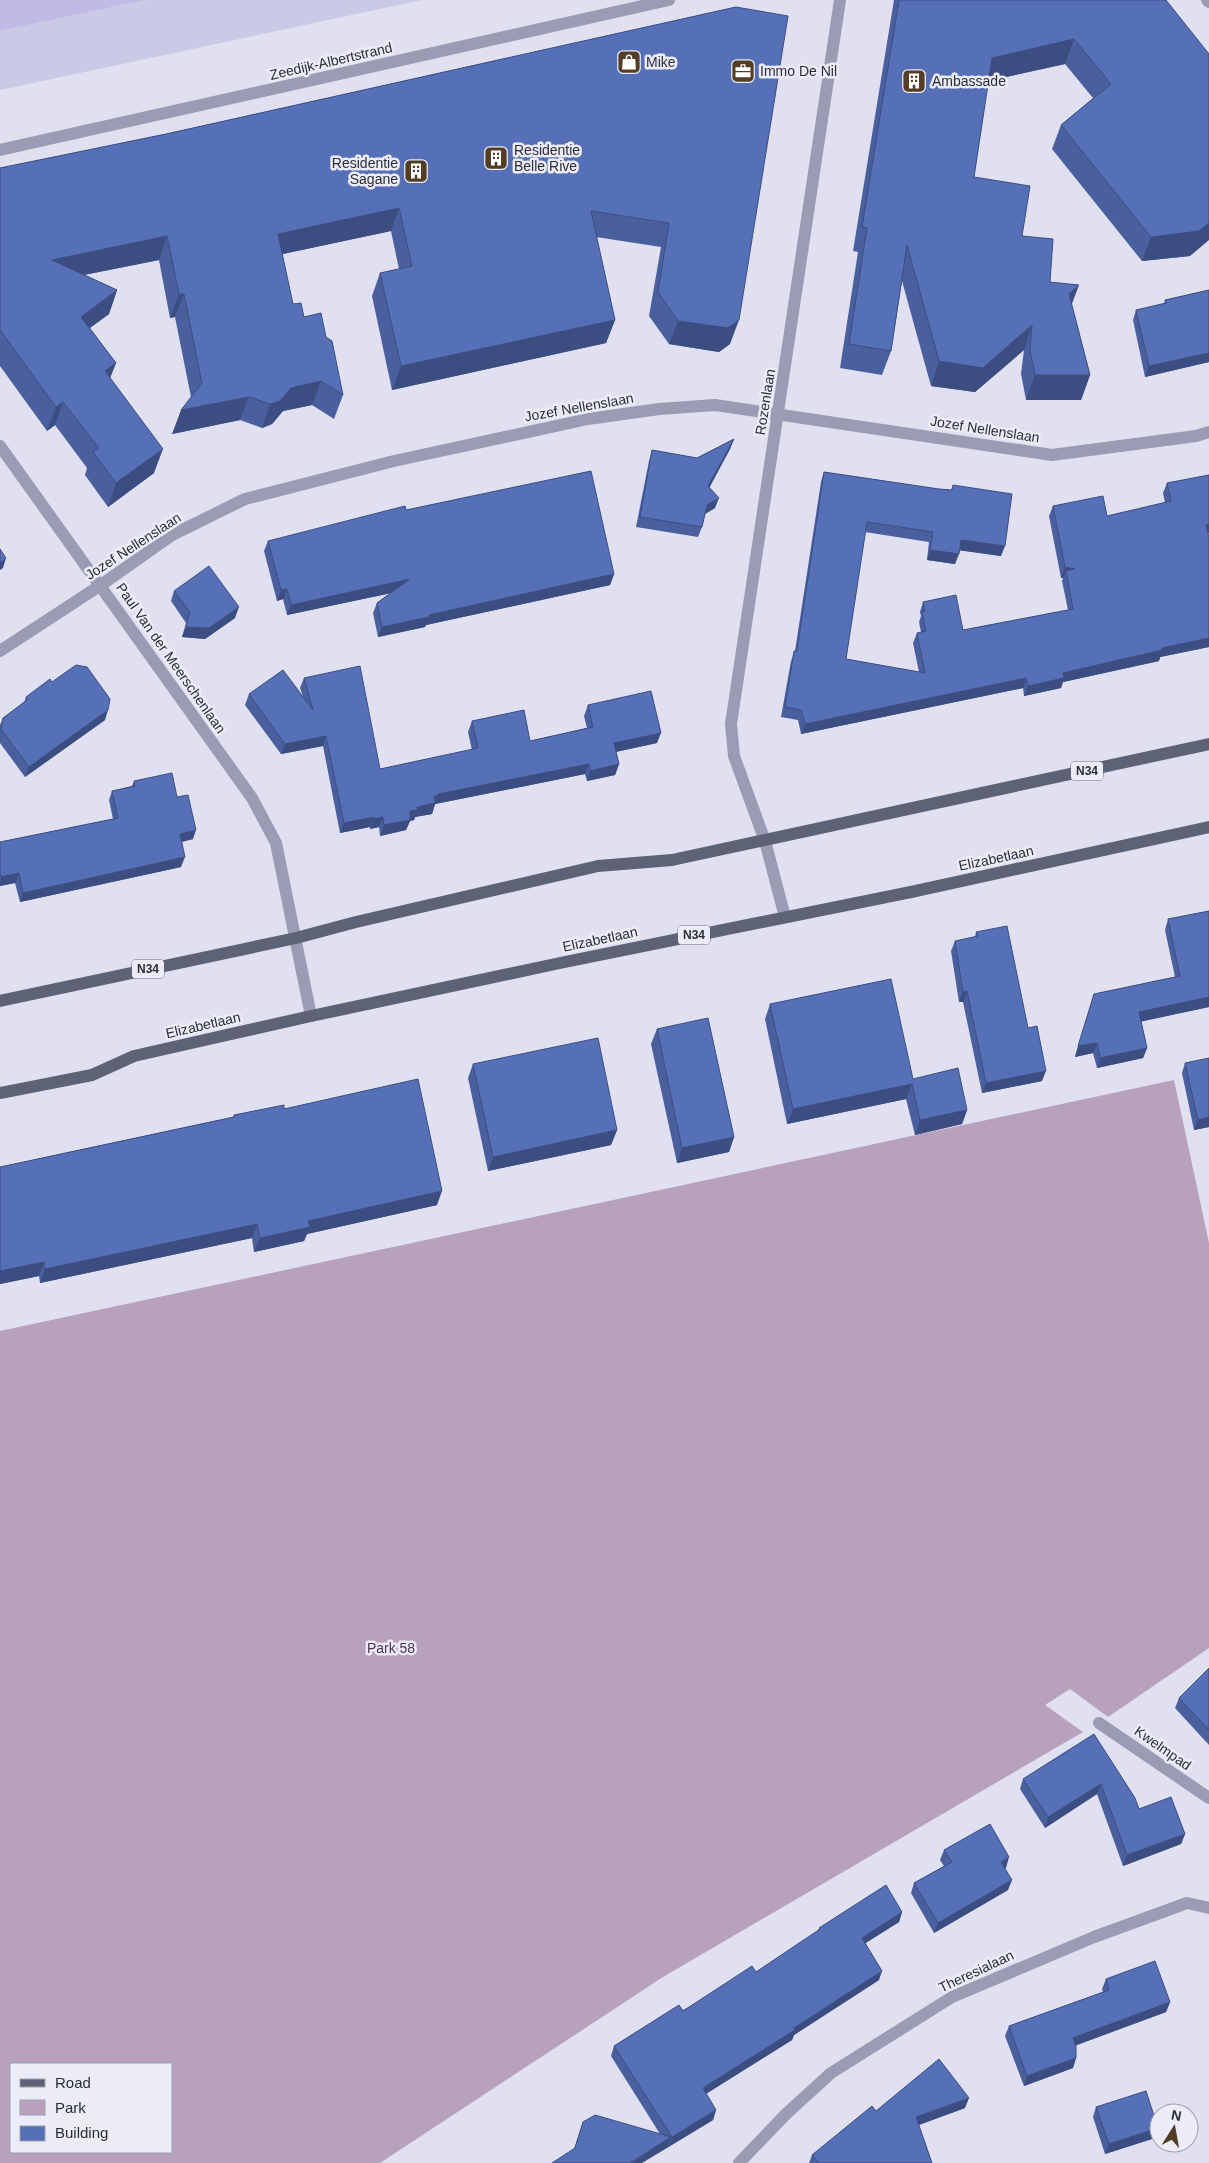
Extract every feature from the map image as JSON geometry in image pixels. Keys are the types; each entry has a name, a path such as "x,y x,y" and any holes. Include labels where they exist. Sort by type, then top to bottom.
{"main road":[{"name":"N34","path":"0,1000 296,938 356,922 598,866 672,860 1209,744"},
{"name":"Elizabetlaan","path":"0,1093 92,1075 134,1056 311,1016 911,892 1209,827"}],"street":[{"name":"Zeedijk-Albertstrand","path":"0,150 668,0"},
{"name":"Rozenlaan","path":"785,917 765,841 734,756 731,724 840,0"},
{"name":"Jozef Nellenslaan","path":"0,651 101,585 172,535 246,499 394,461 588,419 659,408 715,405 1052,455 1196,436 1209,432"},
{"name":"Paul Van der Meerschenlaan","path":"0,446 252,798 276,843 311,1016"},
{"name":"Kwelmpad","path":"1099,1723 1209,1798"},
{"name":"Theresialaan","path":"739,2163 786,2114 831,2073 952,1997 1094,1937 1187,1903 1209,1908"}],"green space":[{"name":"Park 58","path":"1174,1080 1209,1243 1209,1648 1108,1717 1070,1689 1045,1705 1083,1732 663,1977 380,2163 0,2163 0,1331"}],"sand":[{"path":"0,0 146,0 0,31"}],"shaded area":[{"path":"146,0 422,0 0,90 0,31"}],"building":[{"path":"899,0 1166,0 1209,54 1209,223 1199,231 1151,237 1061,125 1111,84 1074,39 992,58 974,177 1030,186 1022,236 1053,239 1050,282 1079,285 1069,294 1090,375 1035,375 1030,350 1032,325 983,368 939,361 907,245 891,351 849,344 867,228 862,227"},
{"path":"736,7 788,16 739,320 728,328 678,321 658,292 669,223 591,211 615,320 401,366 380,273 412,266 399,208 278,234 293,304 301,303 304,317 321,313 326,337 332,341 343,395 321,381 291,388 280,401 270,404 249,397 181,410 202,383 184,294 179,294 167,236 52,260 117,290 81,317 116,363 105,371 163,449 116,483 93,452 99,448 63,402 56,407 0,330 0,168 166,134"},
{"path":"1209,290 1209,353 1149,366 1136,310 1166,303 1165,300"},
{"path":"734,439 708,486 719,498 707,505 702,527 640,517 652,450 697,458"},
{"path":"591,471 614,574 382,627 377,603 410,579 291,605 287,589 281,590 268,541 405,506 406,510"},
{"path":"824,472 939,489 952,490 953,485 1012,494 1005,546 961,540 959,554 930,550 933,532 867,522 846,659 925,673 917,633 926,631 922,612 925,611 923,602 956,595 963,630 1073,609 1066,571 1075,569 1065,567 1053,506 1103,496 1107,516 1171,501 1167,483 1209,475 1209,524 1206,525 1209,538 1209,638 1063,673 1064,678 1028,686 1026,678 805,724 801,710 785,707 794,651 797,651"},
{"path":"0,549 6,558 0,563"},
{"path":"209,566 239,607 209,628 186,627 190,612 174,591"},
{"path":"76,665 87,667 110,699 108,710 29,767 1,729 3,718 50,679 52,682"},
{"path":"360,666 380,769 478,748 472,721 524,710 530,741 593,727 588,705 651,691 661,733 614,743 619,764 590,771 589,764 438,794 438,796 434,796 435,803 417,807 417,810 410,811 410,820 384,825 383,817 374,819 374,817 344,823 326,736 285,744 249,694 283,670 313,710 304,678"},
{"path":"172,773 177,797 188,795 196,830 180,834 185,857 23,893 19,873 1,877 0,842 118,818 112,791 135,786 134,781"},
{"path":"1209,911 1209,997 1139,1012 1147,1048 1100,1058 1097,1043 1078,1046 1094,994 1180,976 1168,919"},
{"path":"1007,926 1028,1028 1037,1026 1046,1071 986,1083 967,991 963,992 955,941 978,936 976,932"},
{"path":"891,979 913,1079 958,1068 967,1110 920,1120 912,1084 793,1109 770,1004"},
{"path":"708,1018 734,1137 682,1148 657,1029"},
{"path":"598,1038 617,1130 493,1157 473,1064"},
{"path":"1209,1058 1209,1117 1198,1120 1185,1063"},
{"path":"418,1079 442,1191 308,1221 310,1227 260,1238 257,1224 45,1269 44,1262 0,1271 0,1167 234,1117 234,1115 284,1105 284,1109"},
{"path":"1209,1668 1209,1730 1179,1698"},
{"path":"1094,1734 1135,1798 1139,1809 1171,1797 1185,1834 1127,1855 1101,1784 1048,1817 1023,1779"},
{"path":"990,1824 1009,1857 1001,1862 1012,1880 938,1923 914,1883 952,1862 944,1850"},
{"path":"886,1885 902,1912 862,1938 882,1971 794,2028 795,2030 703,2088 716,2110 672,2137 614,2046 679,2005 683,2011 752,1966 756,1972 819,1928"},
{"path":"1155,1961 1170,2002 1073,2038 1076,2046 1076,2058 1027,2076 1009,2026 1109,1990 1106,1979"},
{"path":"939,2059 969,2098 916,2117 932,2163 819,2163 812,2155 872,2106 876,2111"},
{"path":"1146,2091 1150,2103 1149,2131 1109,2144 1096,2107"},
{"path":"595,2115 671,2137 631,2163 552,2163 575,2148 583,2122"}],"place":[{"name":"Mike","path":"629,62"},
{"name":"Immo De Nil","path":"743,71"},
{"name":"Ambassade","path":"914,81"},
{"name":"Residentie Belle Rive","path":"496,158"},
{"name":"Residentie Sagane","path":"416,171"}]}
